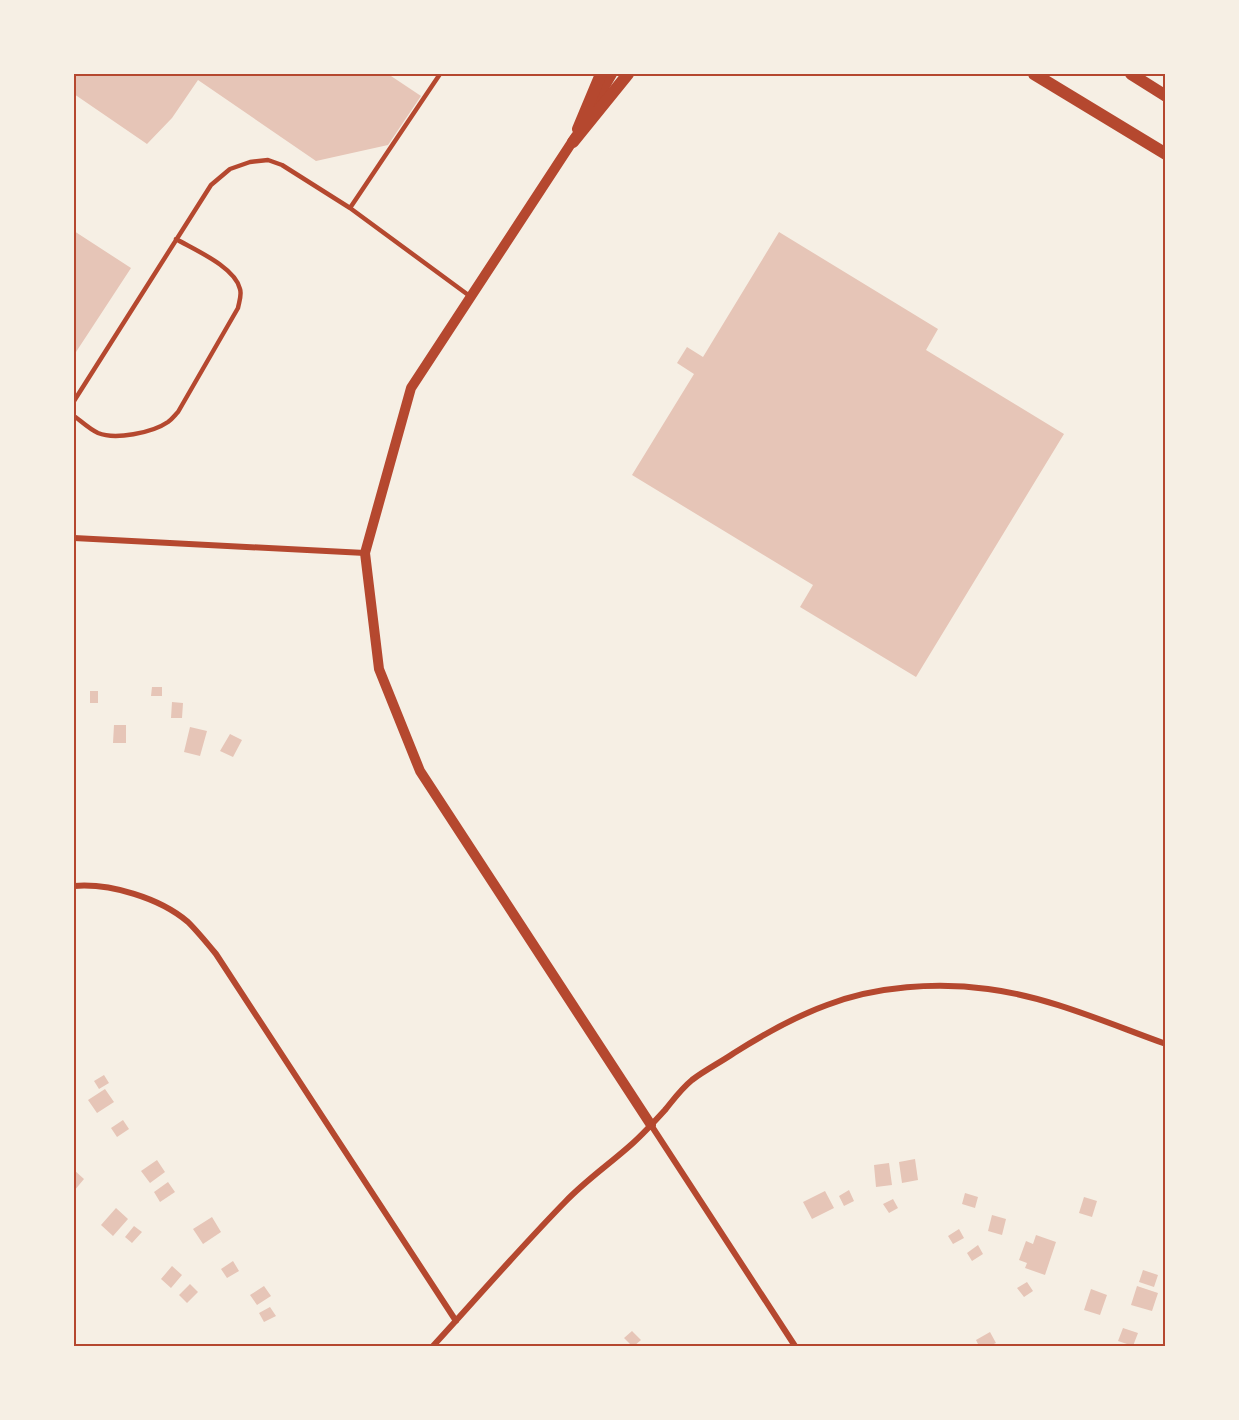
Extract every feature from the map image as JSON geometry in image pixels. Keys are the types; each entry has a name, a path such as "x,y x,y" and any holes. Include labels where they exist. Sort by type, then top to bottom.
{"main road":[{"path":"573,142 601,74"},
{"path":"573,142 628,74"},
{"path":"1034,74 1166,154"},
{"path":"1131,74 1166,96"}],"street":[{"path":"612,74 573,142 411,388 365,553 379,669 420,771 795,1347"},
{"path":"74,538 365,553"},
{"path":"74,886 125,891 147,899 186,921 201,936 216,954 456,1321"},
{"path":"433,1347 566,1200 633,1143 693,1079 761,1036 803,1014 857,996 889,990 951,986 1018,993 1166,1044"}],"lane":[{"path":"350,208 440,74"},
{"path":"74,401 211,185 230,169 250,162 268,160 282,165 350,208 471,297"},
{"path":"74,416 97,432 110,436 153,430 167,423 178,412 238,308 241,292 237,279 225,268 176,239"}],"building":[{"path":"74,74 388,74 421,96 388,145 316,161 198,80 172,118 147,144 74,94"},
{"path":"74,231 131,268 76,352 74,350"},
{"path":"779,232 938,329 926,350 1064,434 916,677 800,607 813,585 632,475 694,374 677,363 687,347 703,357"},
{"path":"152,687 162,687 162,696 151,696"},
{"path":"90,691 98,691 98,703 90,703"},
{"path":"172,702 183,703 182,718 171,718"},
{"path":"114,725 126,725 126,743 113,743"},
{"path":"190,727 207,731 200,756 184,752"},
{"path":"230,734 242,740 233,757 220,751"},
{"path":"104,1075 109,1083 99,1089 94,1081"},
{"path":"105,1089 114,1102 97,1113 88,1100"},
{"path":"123,1120 129,1129 117,1137 111,1128"},
{"path":"915,1159 918,1180 902,1183 899,1162"},
{"path":"157,1160 165,1172 150,1183 141,1171"},
{"path":"889,1163 892,1185 876,1187 874,1165"},
{"path":"74,1170 84,1179 74,1191"},
{"path":"168,1182 175,1192 160,1202 154,1192"},
{"path":"849,1190 854,1201 844,1206 839,1196"},
{"path":"825,1191 834,1208 812,1219 803,1202"},
{"path":"965,1193 978,1197 975,1208 962,1204"},
{"path":"1084,1197 1097,1201 1092,1217 1079,1213"},
{"path":"893,1199 898,1208 889,1213 883,1204"},
{"path":"116,1208 128,1219 113,1236 101,1225"},
{"path":"992,1215 1006,1219 1002,1235 988,1231"},
{"path":"212,1217 221,1232 203,1244 193,1229"},
{"path":"134,1226 142,1232 132,1243 125,1237"},
{"path":"959,1229 964,1238 953,1244 948,1236"},
{"path":"1036,1235 1056,1242 1045,1275 1025,1268 1027,1263 1019,1260 1026,1241 1033,1244"},
{"path":"978,1245 983,1254 972,1261 967,1253"},
{"path":"233,1261 239,1271 227,1278 221,1269"},
{"path":"172,1266 182,1275 171,1288 161,1279"},
{"path":"1143,1270 1158,1275 1154,1287 1139,1282"},
{"path":"1027,1282 1033,1291 1024,1297 1017,1288"},
{"path":"190,1284 198,1292 187,1303 179,1295"},
{"path":"264,1286 271,1296 257,1305 250,1295"},
{"path":"1137,1286 1158,1293 1152,1311 1131,1305"},
{"path":"1091,1289 1107,1295 1100,1315 1084,1310"},
{"path":"270,1307 276,1316 264,1322 259,1313"},
{"path":"1123,1328 1138,1333 1133,1346 1118,1341"},
{"path":"632,1331 641,1340 634,1346 624,1338"},
{"path":"990,1332 996,1343 979,1346 976,1340"}]}
